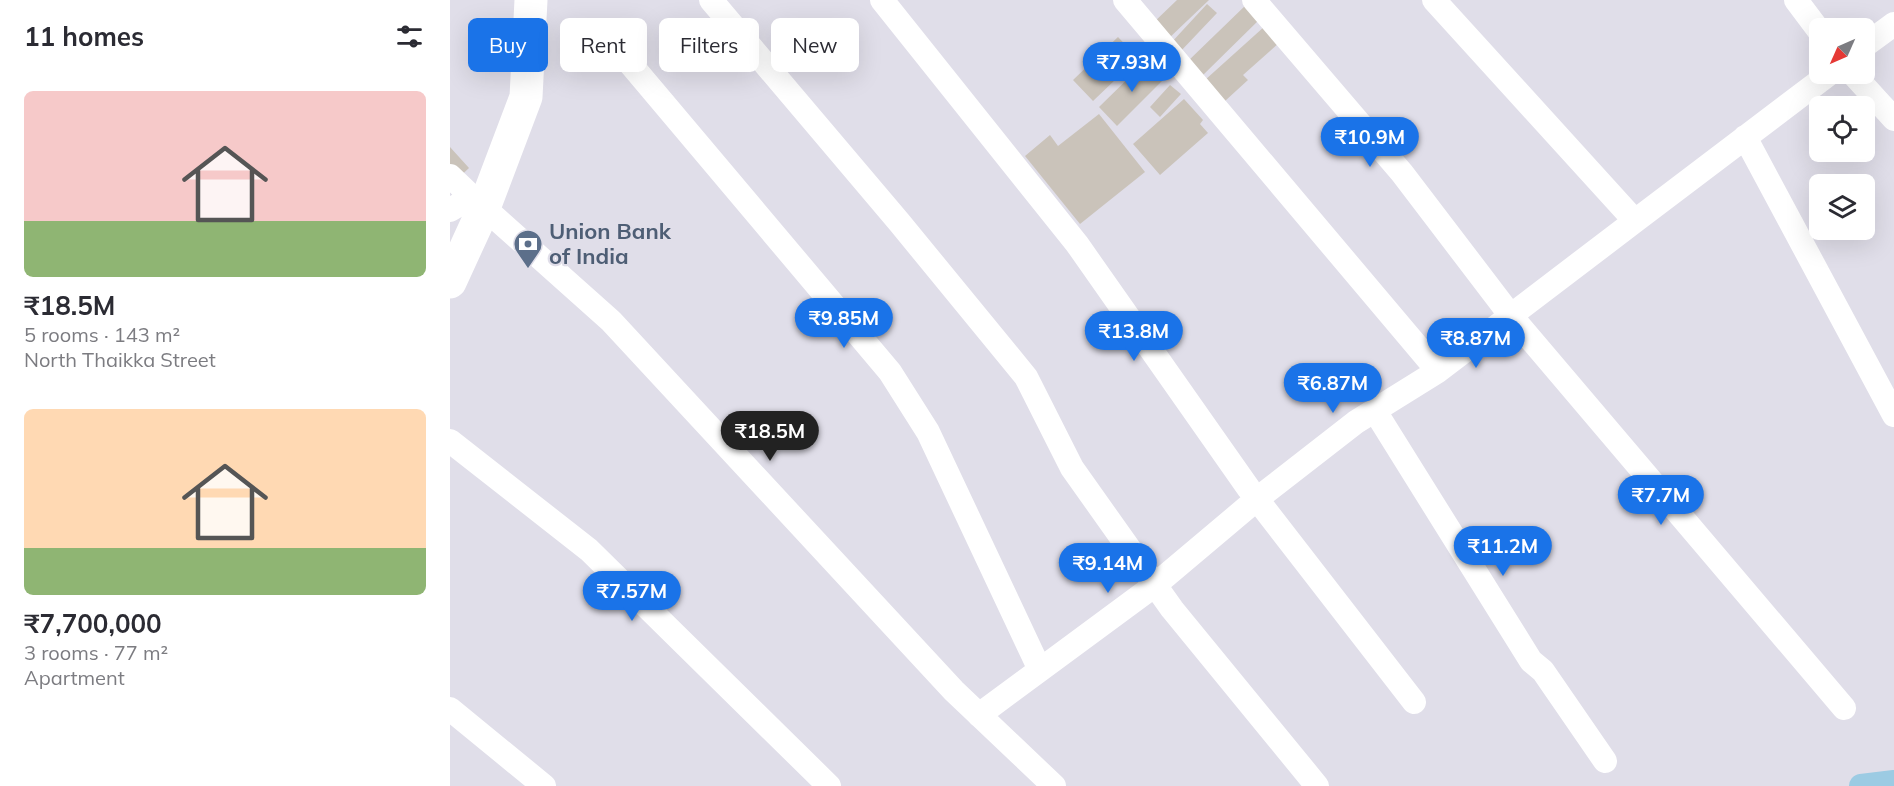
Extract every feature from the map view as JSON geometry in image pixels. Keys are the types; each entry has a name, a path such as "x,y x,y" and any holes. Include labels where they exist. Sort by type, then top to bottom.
{"main road":[{"path":"450,282 478,203 526,97 531,0"}],"street":[{"path":"711,0 899,222 1026,377 1072,468 1172,609 1317,786"},
{"path":"882,0 1077,244 1257,498 1414,702"},
{"path":"1125,0 1438,371"},
{"path":"1254,0 1402,173 1511,316 1844,708"},
{"path":"1434,0 1635,221"},
{"path":"1796,0 1810,18"},
{"path":"1875,38 1894,24"},
{"path":"637,72 890,372 928,432 1040,670"},
{"path":"979,715 1155,585 1257,498 1356,422 1438,371 1815,84"},
{"path":"1862,84 1894,119"},
{"path":"1744,137 1894,415"},
{"path":"450,176 612,321 954,691 1054,786"},
{"path":"450,210 478,203"},
{"path":"1374,411 1531,661 1543,671 1605,761"},
{"path":"450,441 589,550 829,786"},
{"path":"450,709 544,786"}],"building":[{"path":"1177,0 1209,0 1167,40 1152,24"},
{"path":"1248,3 1262,17 1201,77 1187,62"},
{"path":"1207,4 1217,13 1179,53 1170,44"},
{"path":"1265,26 1280,42 1243,75 1248,80 1225,101 1205,80"},
{"path":"1118,37 1138,58 1093,101 1073,80"},
{"path":"1147,60 1165,78 1117,126 1099,107"},
{"path":"1170,85 1181,94 1160,117 1150,107"},
{"path":"1184,99 1203,120 1200,124 1208,133 1160,175 1133,144"},
{"path":"1099,114 1145,172 1080,224 1025,156 1050,135 1058,146"},
{"path":"450,147 469,168 450,186"}],"waterway":[{"path":"1861,786 1894,782"}],"place":[{"name":"Union Bank of India","path":"528,270"}]}
